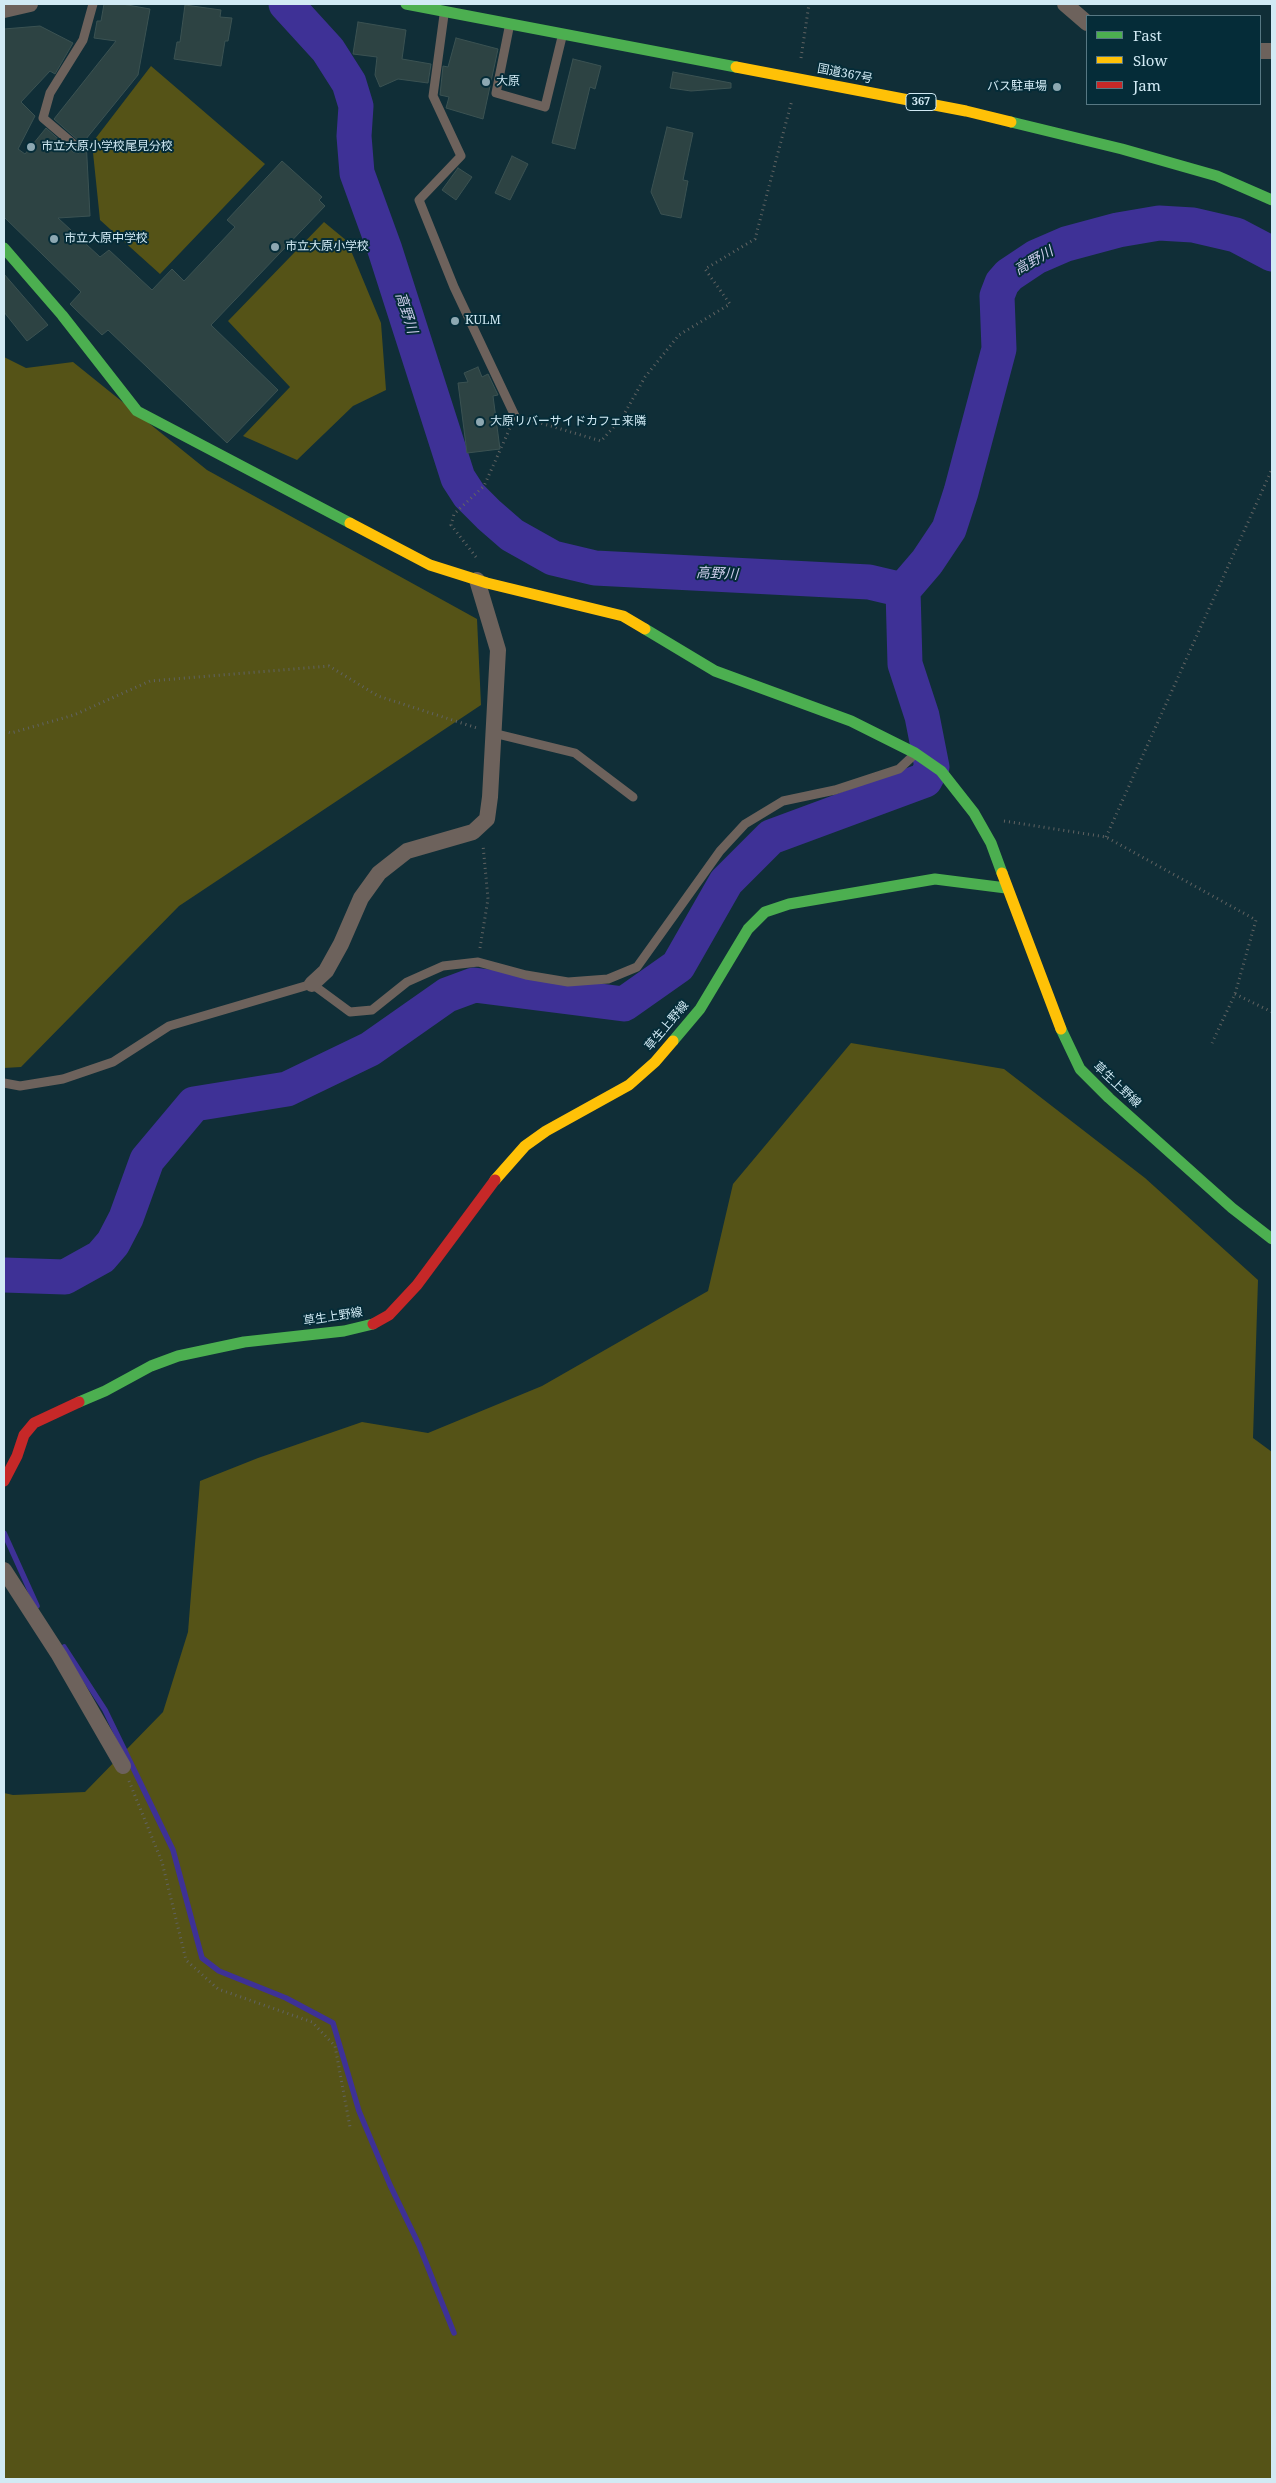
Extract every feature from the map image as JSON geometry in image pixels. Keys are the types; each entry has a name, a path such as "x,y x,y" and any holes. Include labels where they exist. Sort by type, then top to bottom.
{"main road":[{"name":"国道367号","path":"406,4 446,8 510,24 966,111 1114,147 1217,176 1272,200"},
{"path":"4,248 62,315 137,411 430,565 477,580 624,616 715,671 851,721 915,754 941,771 974,813 990,842 1006,888"},
{"name":"草生上野線","path":"4,1481 17,1456 24,1435 34,1423 47,1415 104,1391 152,1366 178,1356 244,1342 344,1332 370,1325 389,1315 417,1285 501,1172 525,1146 546,1130 629,1084 655,1062 700,1009 748,929 764,912 789,904 935,879 1006,888 1060,1028 1080,1070 1232,1208 1272,1239"}],"street":[{"path":"4,10 30,4"},
{"path":"1065,4 1086,22"},
{"path":"312,984 326,971 341,944 361,898 379,873 407,851 473,832 487,819 490,797 498,650 477,580"},
{"path":"4,1570 60,1656 123,1766"}],"lane":[{"path":"77,148 43,118 50,93 83,40 93,4"},
{"path":"446,8 433,96 461,156 419,200 454,287 515,416"},
{"path":"510,24 496,93 545,107 563,34"},
{"path":"494,733 575,753 632,797"},
{"path":"4,1086 20,1086 63,1079 113,1062 168,1026 312,984 350,1012 372,1010 407,982 443,966 478,962 526,975 568,982 608,979 637,968 720,851 745,824 783,801 835,790 899,769 915,754"}],"path":[{"path":"477,580 477,558 451,524 454,514 484,486 515,416 601,441 622,418 645,378 679,335 730,304 705,269 755,239 798,79 809,4"},
{"path":"1106,837 1272,469"},
{"path":"4,731 11,733 74,715 150,682 329,666 378,696 494,733"},
{"path":"1001,820 1106,837 1256,920 1235,994 1212,1043"},
{"path":"478,962 488,899 481,825"},
{"path":"1235,994 1272,1012"},
{"path":"123,1766 162,1862 186,1960 218,1990 312,2022 334,2046 350,2127"}],"shaded area":[{"path":"151,66 265,164 160,274 100,220 92,143"},
{"path":"324,222 347,241 381,323 386,390 353,406 297,460 243,436 290,387 228,321"},
{"path":"4,357 26,368 73,362 207,470 477,619 481,705 179,906 21,1067 4,1068"},
{"path":"851,1043 1004,1069 1145,1178 1258,1280 1253,1438 1272,1452 1272,2479 4,2479 4,1793 13,1795 85,1792 163,1712 188,1632 200,1481 258,1458 362,1422 428,1433 542,1386 708,1291 733,1184"}],"building":[{"path":"104,4 122,4 150,9 138,75 86,139 90,216 58,218 100,257 109,250 152,290 172,269 184,281 235,227 227,220 282,161 322,197 319,200 325,206 211,325 278,390 227,443 108,330 102,335 70,304 81,292 4,217 4,29 40,26 73,43 55,74 50,71 21,102 35,116 18,149 25,154 46,128 73,152 79,153 83,149 81,143 54,119 116,41 94,38 97,21 101,21"},
{"path":"185,5 221,10 220,17 232,18 228,41 225,41 221,66 174,59 177,42 180,42"},
{"path":"358,22 406,30 402,59 431,64 428,83 398,79 380,87 375,75 377,57 353,54"},
{"path":"456,38 498,49 483,119 446,108 449,97 440,95 443,66 448,67"},
{"path":"573,59 601,66 595,89 590,87 575,149 552,143"},
{"path":"673,72 731,83 731,88 691,91 670,88"},
{"path":"667,127 693,133 683,180 688,181 681,218 661,214 651,192"},
{"path":"512,156 528,164 510,200 495,193"},
{"path":"458,168 472,177 456,200 442,190"},
{"path":"4,274 48,325 27,341 4,312"},
{"name":"大原リバーサイドカフェ来隣","path":"478,367 482,377 488,374 498,395 493,396 500,449 467,453 458,383 468,382 464,373"}],"waterway":[{"name":"高野川","path":"286,4 328,50 349,83 356,106 354,136 357,173 385,250 458,478 469,495 489,515 512,535 553,558 595,568 869,582 903,590"},
{"name":"高野川","path":"903,590 927,562 949,529 961,492 999,349 997,296 1002,283 1009,275 1036,257 1066,244 1118,230 1159,223 1193,225 1236,235 1272,254"},
{"path":"4,1275 65,1277 101,1257 113,1243 126,1218 147,1160 194,1104 287,1089 370,1049 447,995 474,985 624,1004 678,966 726,882 771,837 925,780 932,767 922,716 905,664 903,590"},
{"path":"4,1533 37,1606"},
{"path":"64,1647 105,1710 173,1850 202,1958 219,1971 286,1998 333,2023 359,2111 390,2185 419,2245 454,2333"}],"traffic: fast":[{"path":"406,4 736,67"},
{"path":"1011,122 1122,149 1217,176 1272,200"},
{"path":"4,248 62,315 137,411 350,523"},
{"path":"645,629 715,671 851,721 915,753 941,771 974,813 991,843 1002,873"},
{"path":"673,1041 700,1009 748,929 765,912 789,904 935,879 1006,888"},
{"path":"1061,1029 1080,1069 1109,1098 1232,1208 1272,1239"},
{"path":"79,1402 105,1391 151,1366 178,1356 244,1342 344,1331 373,1324"}],"traffic: slow":[{"path":"736,67 966,111 1011,122"},
{"path":"350,523 430,565 487,583 623,616 645,629"},
{"path":"1002,873 1061,1029"},
{"path":"495,1180 525,1146 546,1131 629,1085 655,1062 673,1041"}],"traffic: jam":[{"path":"373,1324 389,1315 417,1285 495,1180"},
{"path":"4,1481 17,1456 24,1435 34,1423 79,1402"}],"place":[{"name":"大原","path":"486,82"},
{"name":"バス駐車場","path":"1057,87"},
{"name":"市立大原小学校尾見分校","path":"31,147"},
{"name":"市立大原中学校","path":"54,239"},
{"name":"市立大原小学校","path":"275,247"},
{"name":"KULM","path":"455,321"},
{"name":"大原リバーサイドカフェ来隣","path":"480,422"}]}
